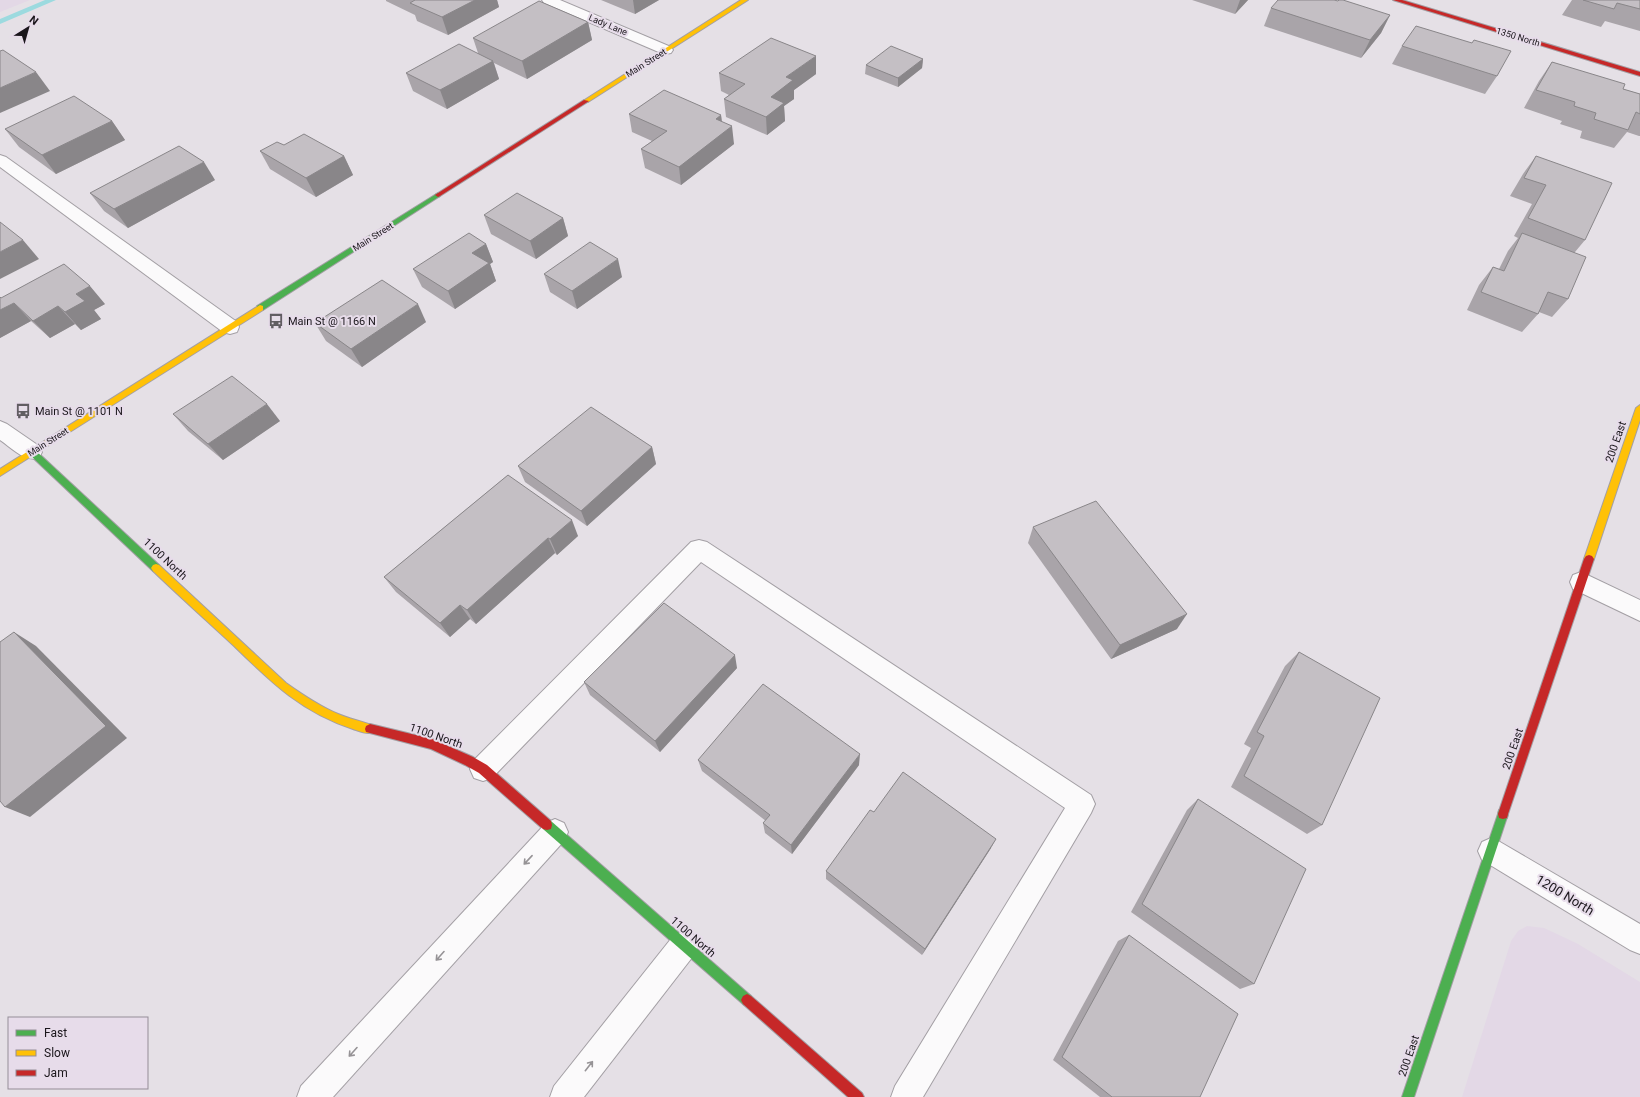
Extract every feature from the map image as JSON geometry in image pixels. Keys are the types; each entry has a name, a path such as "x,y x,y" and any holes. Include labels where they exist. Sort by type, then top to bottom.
{"street":[{"name":"Main Street","path":"0,473 746,0"},
{"name":"1350 North","path":"1396,0 1640,74"},
{"name":"Lady Lane","path":"552,3 666,50"},
{"path":"0,160 230,327"},
{"name":"200 East","path":"1408,1097 1640,408"},
{"path":"0,429 32,452"},
{"name":"1100 North","path":"32,452 283,686 301,700 323,713 350,724 425,742 454,753 482,769 858,1097"},
{"path":"482,769 699,549 1082,804 906,1097"},
{"path":"1581,582 1640,611"},
{"path":"312,1097 555,832"},
{"name":"1200 North","path":"1491,851 1640,940"},
{"path":"565,1097 684,945"}],"shaded area":[{"path":"0,0 30,0 0,12"},
{"path":"1527,926 1544,928 1578,944 1640,982 1640,1097 1462,1097 1511,941 1518,931"}],"building":[{"path":"415,0 475,0 442,17 410,3"},
{"path":"1278,0 1343,0 1390,15 1370,40 1271,8"},
{"path":"1583,0 1640,0 1640,9 1617,3 1614,9"},
{"path":"539,1 588,22 522,61 473,38"},
{"path":"1416,26 1472,43 1474,40 1511,51 1497,76 1402,46"},
{"path":"771,38 816,56 786,77 793,80 771,97 784,103 766,117 724,99 745,84 719,73"},
{"path":"459,44 493,61 440,90 406,73"},
{"path":"891,46 923,59 898,78 866,65"},
{"path":"3,50 36,72 0,88 0,51"},
{"path":"1552,62 1625,84 1623,89 1640,94 1640,114 1636,112 1628,130 1594,119 1596,113 1574,106 1575,102 1536,90"},
{"path":"664,90 721,115 716,119 732,126 679,167 641,149 667,131 629,114"},
{"path":"74,96 112,121 42,155 5,129"},
{"path":"304,134 344,156 306,178 260,151 277,142 284,145"},
{"path":"179,146 204,162 114,209 90,193"},
{"path":"1536,156 1612,183 1585,240 1528,218 1546,185 1524,178"},
{"path":"517,193 563,218 530,241 484,215"},
{"path":"0,222 23,240 0,252"},
{"path":"469,233 486,244 472,253 489,263 448,291 413,269"},
{"path":"1522,233 1586,257 1568,299 1548,292 1538,314 1481,292 1493,267 1504,271"},
{"path":"590,242 618,259 572,291 544,274"},
{"path":"64,264 90,286 76,294 85,301 65,312 58,306 33,321 14,303 0,310 0,297 1,298"},
{"path":"382,280 418,304 351,349 315,323"},
{"path":"232,376 267,404 208,444 173,414"},
{"path":"591,407 652,447 581,511 518,466"},
{"path":"508,475 572,520 550,539 548,538 467,610 460,605 440,623 384,577"},
{"path":"1096,501 1187,614 1120,645 1033,527"},
{"path":"664,603 735,655 655,741 584,682"},
{"path":"14,632 106,726 5,807 0,801 0,642"},
{"path":"1299,652 1380,698 1322,825 1244,776 1264,736 1257,732"},
{"path":"763,684 860,754 791,845 763,823 770,815 698,760"},
{"path":"903,772 996,839 925,949 826,871 870,810 874,812"},
{"path":"1198,799 1306,869 1254,984 1142,904"},
{"path":"1129,935 1238,1014 1200,1097 1112,1097 1062,1057"}],"waterway":[{"path":"0,22 52,0"}],"traffic: fast":[{"path":"260,308 438,195"},
{"path":"32,452 156,568"},
{"path":"1408,1097 1503,814"},
{"path":"547,825 747,1000"}],"traffic: slow":[{"path":"586,101 745,0"},
{"path":"0,473 260,308"},
{"path":"1589,559 1640,408"},
{"path":"156,568 283,686 304,701 334,718 370,729"}],"traffic: jam":[{"path":"1396,0 1640,74"},
{"path":"438,195 586,101"},
{"path":"1503,814 1589,559"},
{"path":"370,729 432,744 469,761 483,769 547,825"},
{"path":"747,1000 858,1097"}],"place":[{"name":"Main St @ 1166 N","path":"276,321"},
{"name":"Main St @ 1101 N","path":"23,411"}]}
